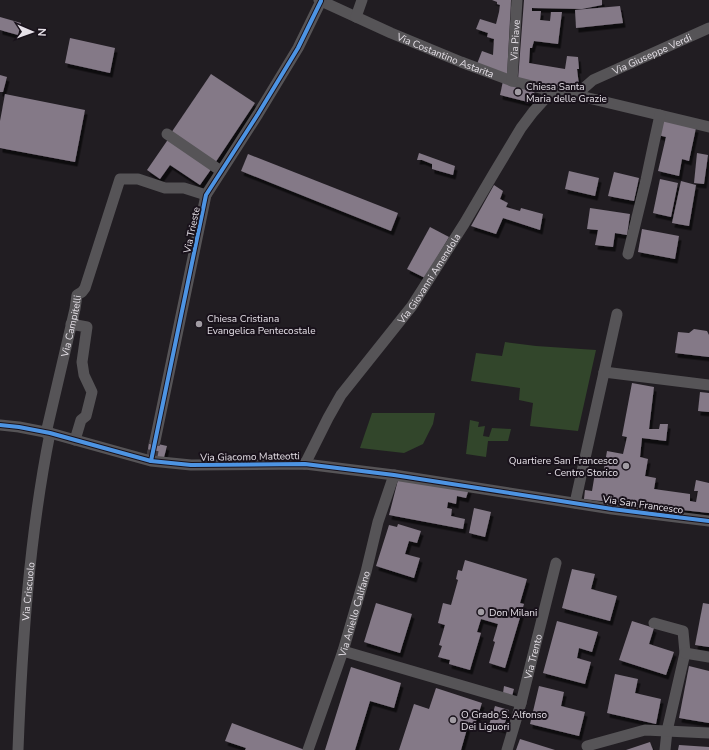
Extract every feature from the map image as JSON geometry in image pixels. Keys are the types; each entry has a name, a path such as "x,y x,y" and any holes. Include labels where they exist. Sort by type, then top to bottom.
{"street":[{"name":"Via Costantino Astarita","path":"320,0 391,33 512,81 709,127"},
{"name":"Via Trieste","path":"155,441 206,195 298,48 320,0"},
{"path":"356,17 362,0"},
{"name":"Via Piave","path":"512,81 517,0"},
{"name":"Via Giuseppe Verdi","path":"576,95 593,80 709,28"},
{"name":"Via Giovanni Amendola","path":"305,464 341,395 412,306 464,224 521,128 552,91"},
{"path":"628,254 660,115"},
{"path":"167,134 221,171"},
{"name":"Via Trieste","path":"120,179 138,180 165,188 184,188 206,195"},
{"name":"Via Campitelli","path":"48,433 77,295 85,288 120,179"},
{"path":"575,503 616,314"},
{"path":"71,324 87,327 82,362 84,375 92,392 86,416 81,420 75,440"},
{"path":"604,372 709,385"},
{"name":"Via Giacomo Matteotti","path":"0,425 48,433 151,461 191,465 305,464 394,475 575,503"},
{"name":"Via Criscuolo","path":"18,750 20,683 25,619 48,433"},
{"name":"Via Aniello Califano","path":"308,750 343,651 366,572 378,522 394,475"},
{"name":"Via San Francesco","path":"575,503 709,521"},
{"name":"Via Trento","path":"507,750 521,702 556,563"},
{"path":"654,623 683,631 685,653 664,750"},
{"path":"343,651 521,702"},
{"path":"685,653 709,657"},
{"path":"587,746 645,730 709,733"}],"green space":[{"path":"505,342 536,346 596,350 578,431 530,426 533,403 519,400 520,388 471,381 476,353 502,356"},
{"path":"372,413 435,413 433,424 423,444 404,453 360,448"},
{"path":"470,420 479,422 478,427 485,426 483,436 489,437 492,428 511,429 508,441 488,441 486,457 466,454"}],"building":[{"path":"492,0 511,0 507,76 477,64 482,51 493,55 494,39 487,37 488,33 476,29 480,19 496,24 500,5"},
{"path":"524,0 602,0 602,5 582,9 532,8 532,11 541,11 540,20 550,21 551,12 562,12 558,44 534,41 532,48 530,48 529,63 565,69 567,56 578,57 579,69 577,69 579,85 569,88 518,80"},
{"path":"620,6 623,23 576,28 575,10"},
{"path":"0,17 21,23 18,35 0,30"},
{"path":"70,38 115,48 110,73 65,63"},
{"path":"211,74 255,103 215,163 171,133"},
{"path":"0,75 7,77 3,92 0,92"},
{"name":"Chiesa Santa Maria delle Grazie","path":"503,81 535,90 532,103 500,95"},
{"path":"5,94 85,110 75,162 0,148 0,121"},
{"path":"661,120 696,128 689,161 682,159 679,176 658,171 666,137 658,135"},
{"path":"169,138 212,168 200,185 170,165 160,179 147,170"},
{"path":"419,153 455,166 453,175 432,169 432,164 422,160 417,160"},
{"path":"697,153 708,155 704,184 694,183"},
{"path":"248,154 398,213 391,231 241,171"},
{"path":"569,171 599,178 595,196 565,189"},
{"path":"614,172 639,178 634,201 608,196"},
{"path":"660,179 678,183 671,217 653,213"},
{"path":"681,181 696,185 689,226 672,223"},
{"path":"494,185 503,191 500,199 508,203 506,207 520,211 521,208 543,214 540,230 503,218 496,234 471,226"},
{"path":"590,208 630,214 627,235 615,233 613,247 595,245 598,230 587,229"},
{"path":"430,227 449,237 425,278 407,269"},
{"path":"642,229 679,236 675,259 638,252"},
{"path":"694,329 707,331 709,335 709,357 675,353 678,332 689,333"},
{"path":"632,383 654,387 649,429 659,429 660,424 668,424 666,441 642,438 640,457 648,459 645,476 656,478 654,489 690,494 690,501 696,502 698,491 694,491 696,480 709,483 709,513 584,499 585,490 592,491 595,473 603,474 607,451 623,454 627,437 622,436"},
{"path":"700,392 709,393 709,412 698,411"},
{"path":"149,442 167,446 163,461 147,457"},
{"path":"398,480 469,489 466,498 457,496 456,504 448,502 447,508 452,509 451,516 465,519 463,529 389,515"},
{"path":"474,508 491,512 485,537 469,533"},
{"path":"398,524 421,531 417,543 409,541 405,554 420,558 414,578 376,566 389,525 397,527"},
{"name":"Don Milani","path":"465,560 527,579 520,603 524,604 505,668 489,663 498,624 481,619 477,632 481,633 470,670 449,664 450,660 438,657 442,646 439,645 445,625 438,623 443,603 451,605 458,580 456,579 458,570 462,571"},
{"path":"572,569 595,574 591,589 617,596 610,621 562,608"},
{"path":"376,603 412,614 400,653 364,642"},
{"path":"703,603 709,604 709,647 695,645"},
{"path":"557,621 598,632 592,652 579,648 577,658 591,662 585,684 543,673"},
{"path":"632,621 654,628 649,644 674,652 666,675 619,660"},
{"path":"689,666 709,671 709,723 679,718"},
{"path":"351,667 401,683 394,708 370,701 355,750 325,750"},
{"path":"615,674 638,679 635,693 661,699 656,724 607,713"},
{"path":"504,686 514,689 512,696 503,693"},
{"path":"539,686 564,692 561,706 585,712 579,736 530,724"},
{"path":"436,688 482,703 475,724 469,722 461,750 399,750 414,704 429,709"},
{"path":"495,706 509,710 503,729 489,725"},
{"path":"232,723 305,750 245,750 246,748 225,741"},
{"path":"520,739 555,750 516,750"},
{"path":"650,742 653,750 626,750"},
{"path":"679,745 709,747 709,750 678,750"}],"tunnel":[{"path":"151,461 155,441"}],"cycle path":[{"path":"151,461 206,195 298,48 321,1"},
{"path":"0,425 50,433 151,461 191,465 305,464 394,475 612,509 709,521"}],"place":[{"name":"Chiesa Santa Maria delle Grazie","path":"518,92"},
{"name":"Chiesa Cristiana Evangelica Pentecostale","path":"199,324"},
{"name":"Quartiere San Francesco - Centro Storico","path":"626,466"},
{"name":"Don Milani","path":"481,612"},
{"name":"O Grado S. Alfonso Dei Liguori","path":"453,720"}]}
